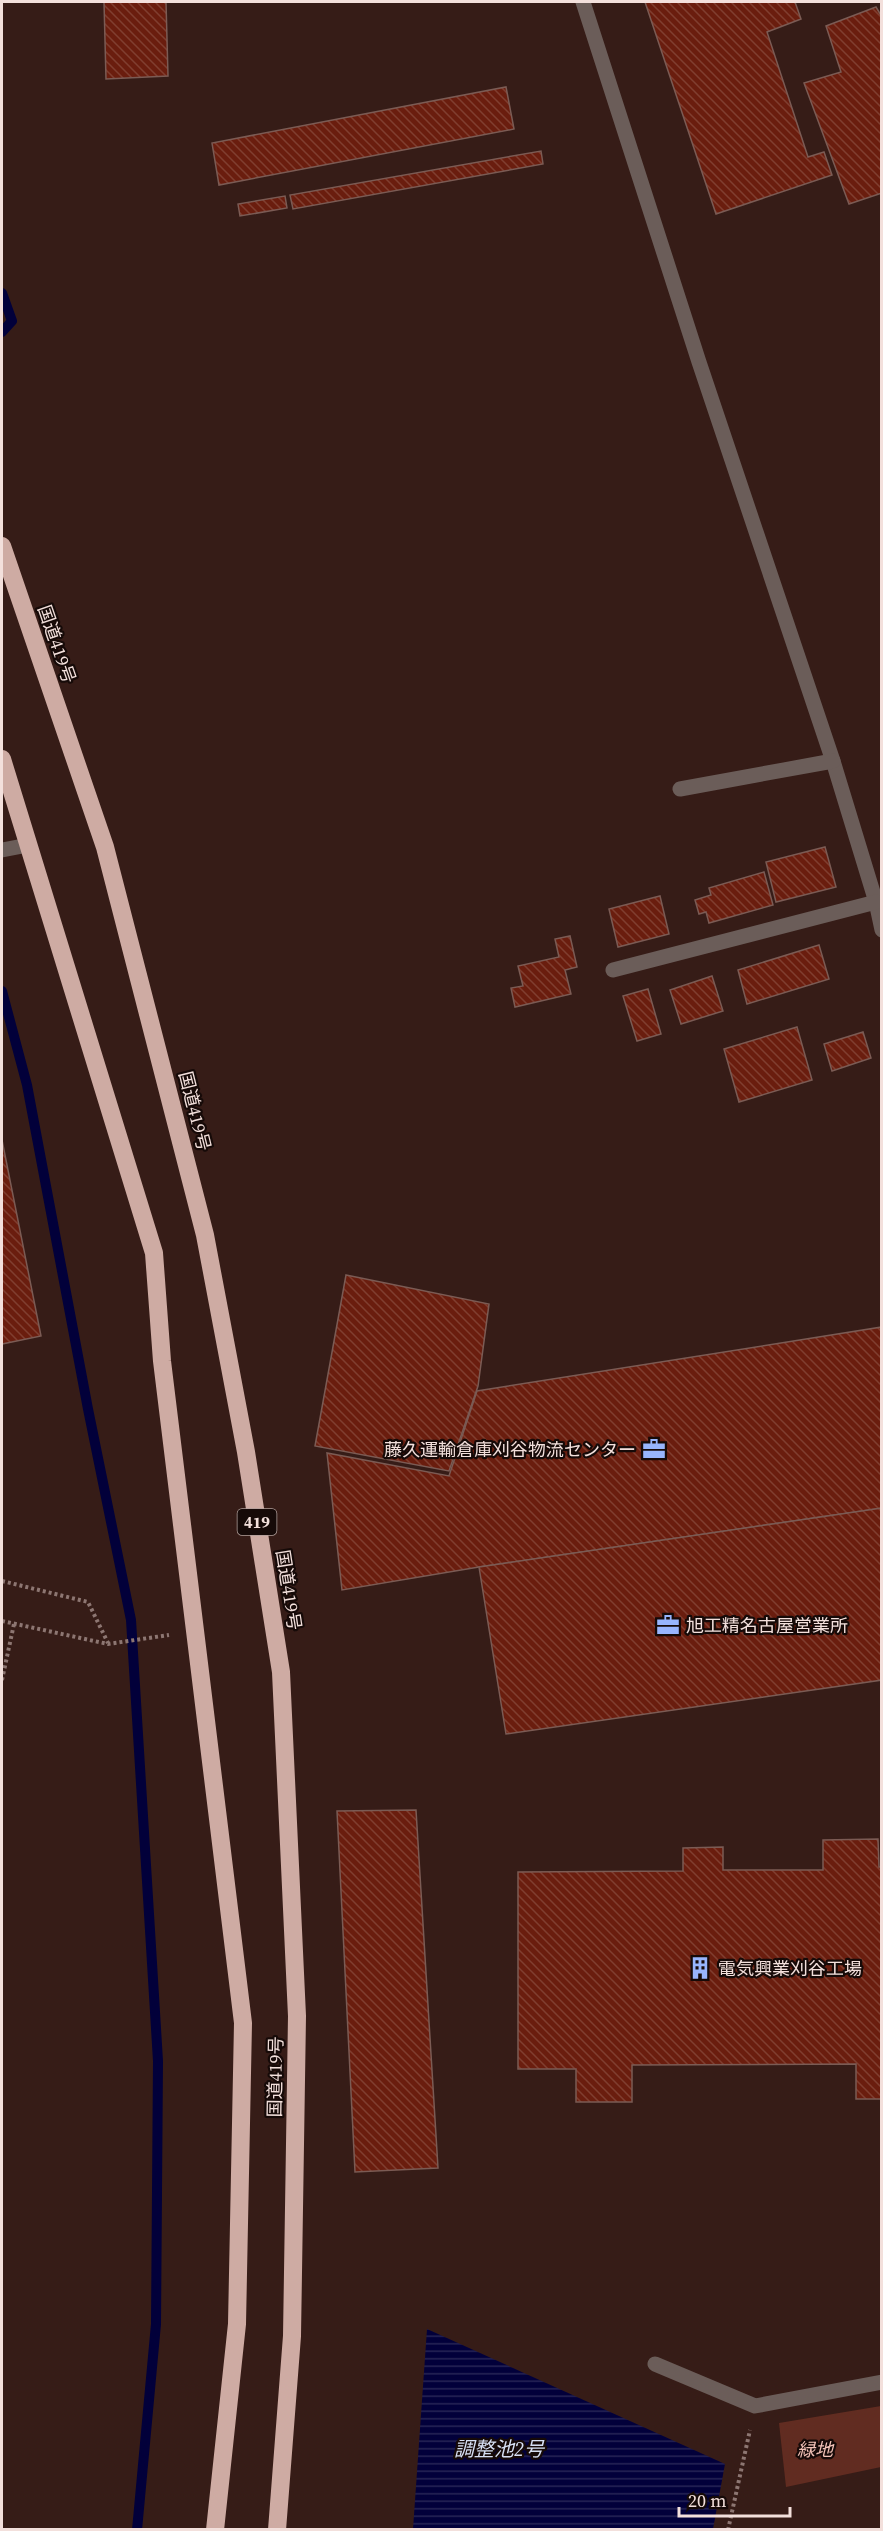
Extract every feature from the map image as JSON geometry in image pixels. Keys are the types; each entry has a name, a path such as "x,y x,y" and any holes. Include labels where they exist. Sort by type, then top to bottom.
{"highway":[{"name":"国道419号","path":"2,546 105,846 205,1235 246,1452 280,1672 297,2016 292,2337 277,2529"},
{"name":"国道419号","path":"2,759 154,1253 162,1361 243,2023 237,2324 215,2529"}],"street":[{"path":"583,2 699,362 833,761 876,902 882,930"},
{"path":"681,789 833,761"},
{"path":"2,850 28,845"},
{"path":"613,970 876,902"},
{"path":"655,2364 755,2406 882,2382"}],"path":[{"path":"2,1581 88,1602 108,1644"},
{"path":"2,1621 108,1644 157,1636"},
{"path":"2,1680 14,1624"},
{"path":"728,2529 755,2406"}],"green space":[{"name":"緑地","path":"881,2406 881,2467 786,2487 779,2423"}],"water":[{"name":"調整池2号","path":"427,2329 725,2464 713,2529 413,2529"}],"building":[{"path":"104,2 166,2 168,76 106,79"},
{"path":"645,2 795,2 801,19 767,32 808,157 824,152 832,175 716,214"},
{"path":"876,7 882,17 882,193 849,204 804,83 841,72 826,26"},
{"path":"506,87 514,129 219,185 212,143"},
{"path":"541,151 543,164 293,209 290,195"},
{"path":"285,196 287,208 240,216 238,204"},
{"path":"825,847 836,887 776,902 766,862"},
{"path":"764,872 773,905 709,923 706,912 699,914 695,900 711,895 709,888"},
{"path":"660,896 669,934 618,947 609,909"},
{"path":"570,936 577,967 565,970 571,994 515,1007 511,988 523,986 518,966 559,957 555,939"},
{"path":"819,945 829,979 747,1004 738,970"},
{"path":"712,976 723,1011 681,1024 670,990"},
{"path":"648,989 661,1034 637,1041 623,996"},
{"path":"797,1027 812,1080 739,1102 724,1049"},
{"path":"863,1032 871,1058 832,1071 824,1044"},
{"path":"2,1140 41,1336 2,1344"},
{"path":"346,1275 489,1304 478,1386 449,1471 315,1446"},
{"path":"882,1327 882,1508 479,1567 342,1590 327,1453 449,1476 477,1391"},
{"path":"882,1508 882,1680 506,1734 479,1567"},
{"path":"416,1810 438,2168 355,2172 337,1811"},
{"name":"電気興業刈谷工場","path":"878,1839 879,1867 882,1867 882,2099 856,2099 856,2064 632,2065 632,2102 576,2102 576,2069 518,2069 518,1872 683,1871 683,1848 723,1847 723,1870 823,1870 823,1840"}],"waterway":[{"path":"2,293 12,321 2,332"},
{"path":"2,991 27,1085 88,1409 131,1620 158,2061 156,2324 137,2530"}],"place":[{"name":"藤久運輸倉庫刈谷物流センター","path":"654,1449"},
{"name":"旭工精名古屋営業所","path":"668,1625"},
{"name":"電気興業刈谷工場","path":"700,1968"}]}
